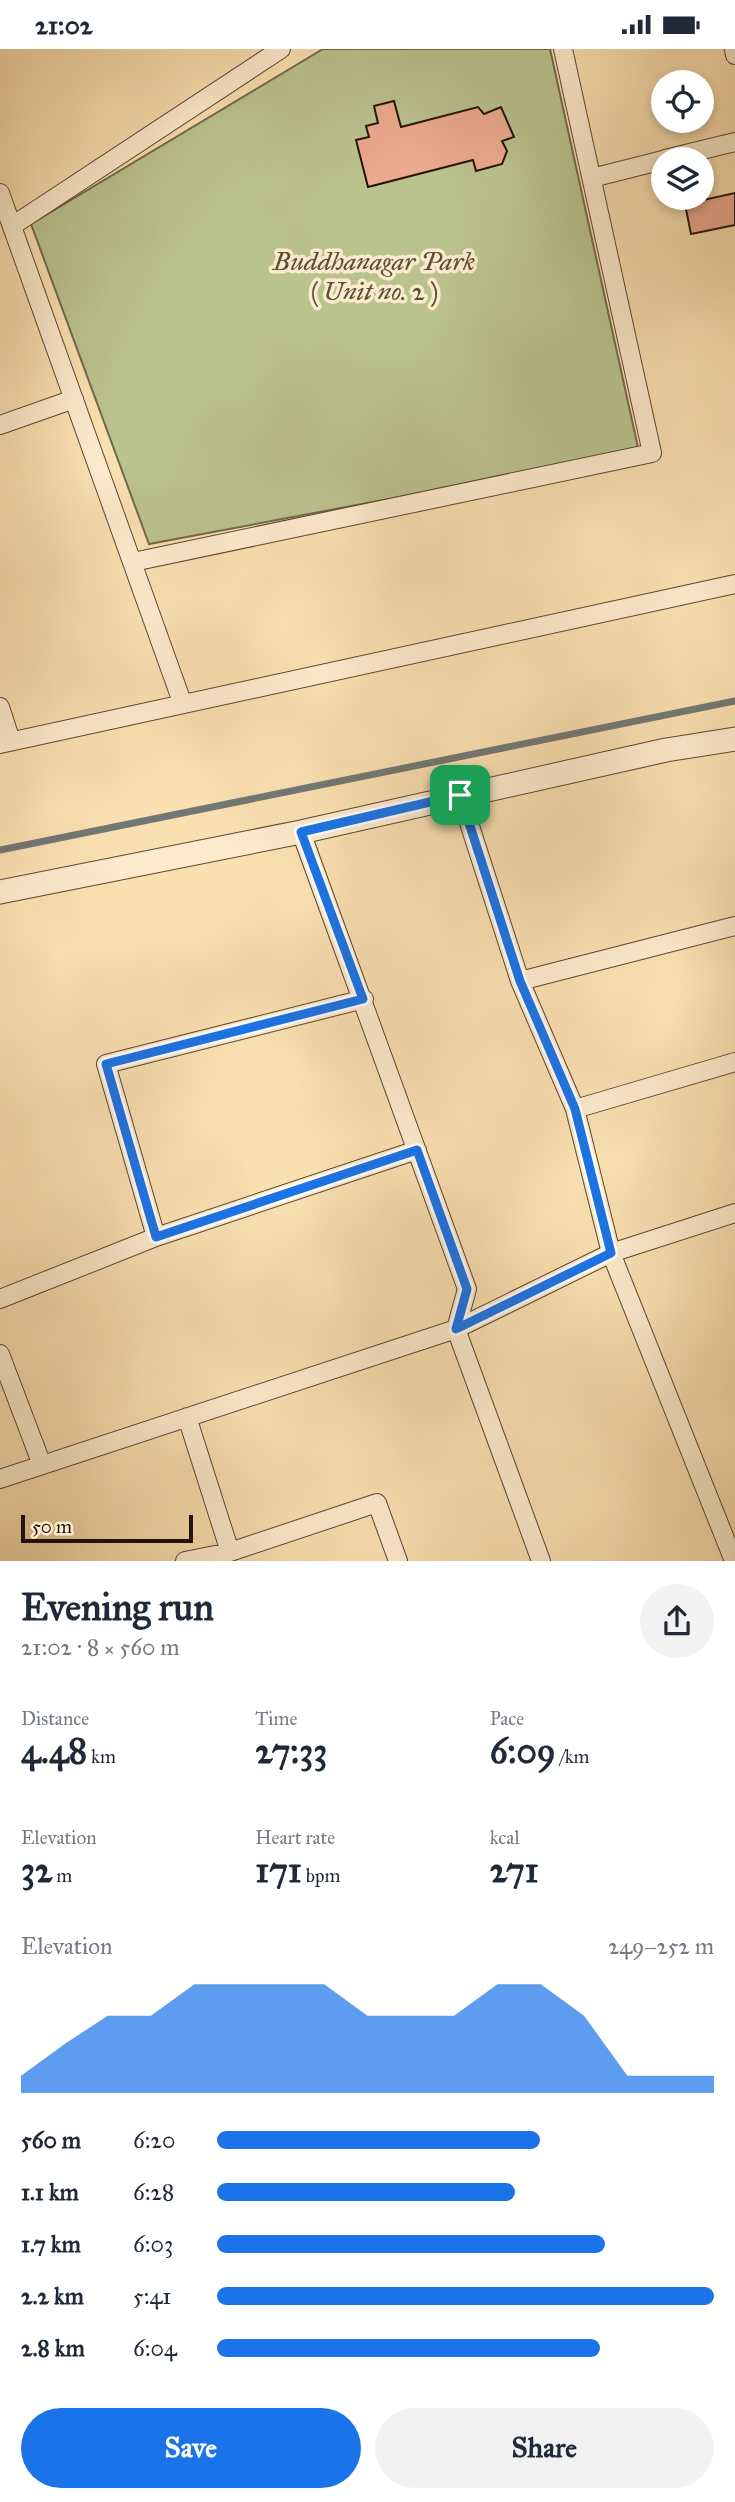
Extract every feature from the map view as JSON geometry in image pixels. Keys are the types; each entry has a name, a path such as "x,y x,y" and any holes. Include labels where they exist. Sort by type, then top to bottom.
{"street":[{"path":"12,226 281,49"},
{"path":"133,562 652,453 563,49"},
{"path":"734,49 735,55"},
{"path":"714,147 735,142"},
{"path":"592,178 651,163"},
{"path":"0,193 181,702"},
{"path":"0,425 74,399"},
{"path":"0,707 6,742 181,702 335,673 735,585"},
{"path":"0,892 301,832 666,750 735,739"},
{"path":"460,795 520,981 575,1109 611,1253 734,1560"},
{"path":"301,832 467,1289 456,1329 541,1560"},
{"path":"520,981 735,926"},
{"path":"156,1237 106,1064 363,999"},
{"path":"575,1109 735,1062"},
{"path":"0,1299 156,1237 417,1150"},
{"path":"0,1479 456,1329 611,1253 735,1213"},
{"path":"0,1354 42,1465"},
{"path":"187,1417 230,1552"},
{"path":"185,1560 230,1552 377,1503 398,1560"}],"green space":[{"name":"Buddhanagar Park ( Unit no. 2 )","path":"323,49 550,49 639,452 149,544 31,224"}],"building":[{"path":"394,101 401,127 478,107 484,114 501,107 514,137 502,141 507,151 502,164 476,171 473,160 368,187 356,140 369,137 366,126 378,123 374,106"},
{"path":"735,193 735,225 691,234 686,210 714,210 714,198"}],"waterway":[{"path":"0,850 735,701"}],"route":[{"path":"460,795 520,981 575,1109 611,1253 456,1329 467,1289 417,1150 156,1237 106,1064 363,999 301,832 460,795"}]}
